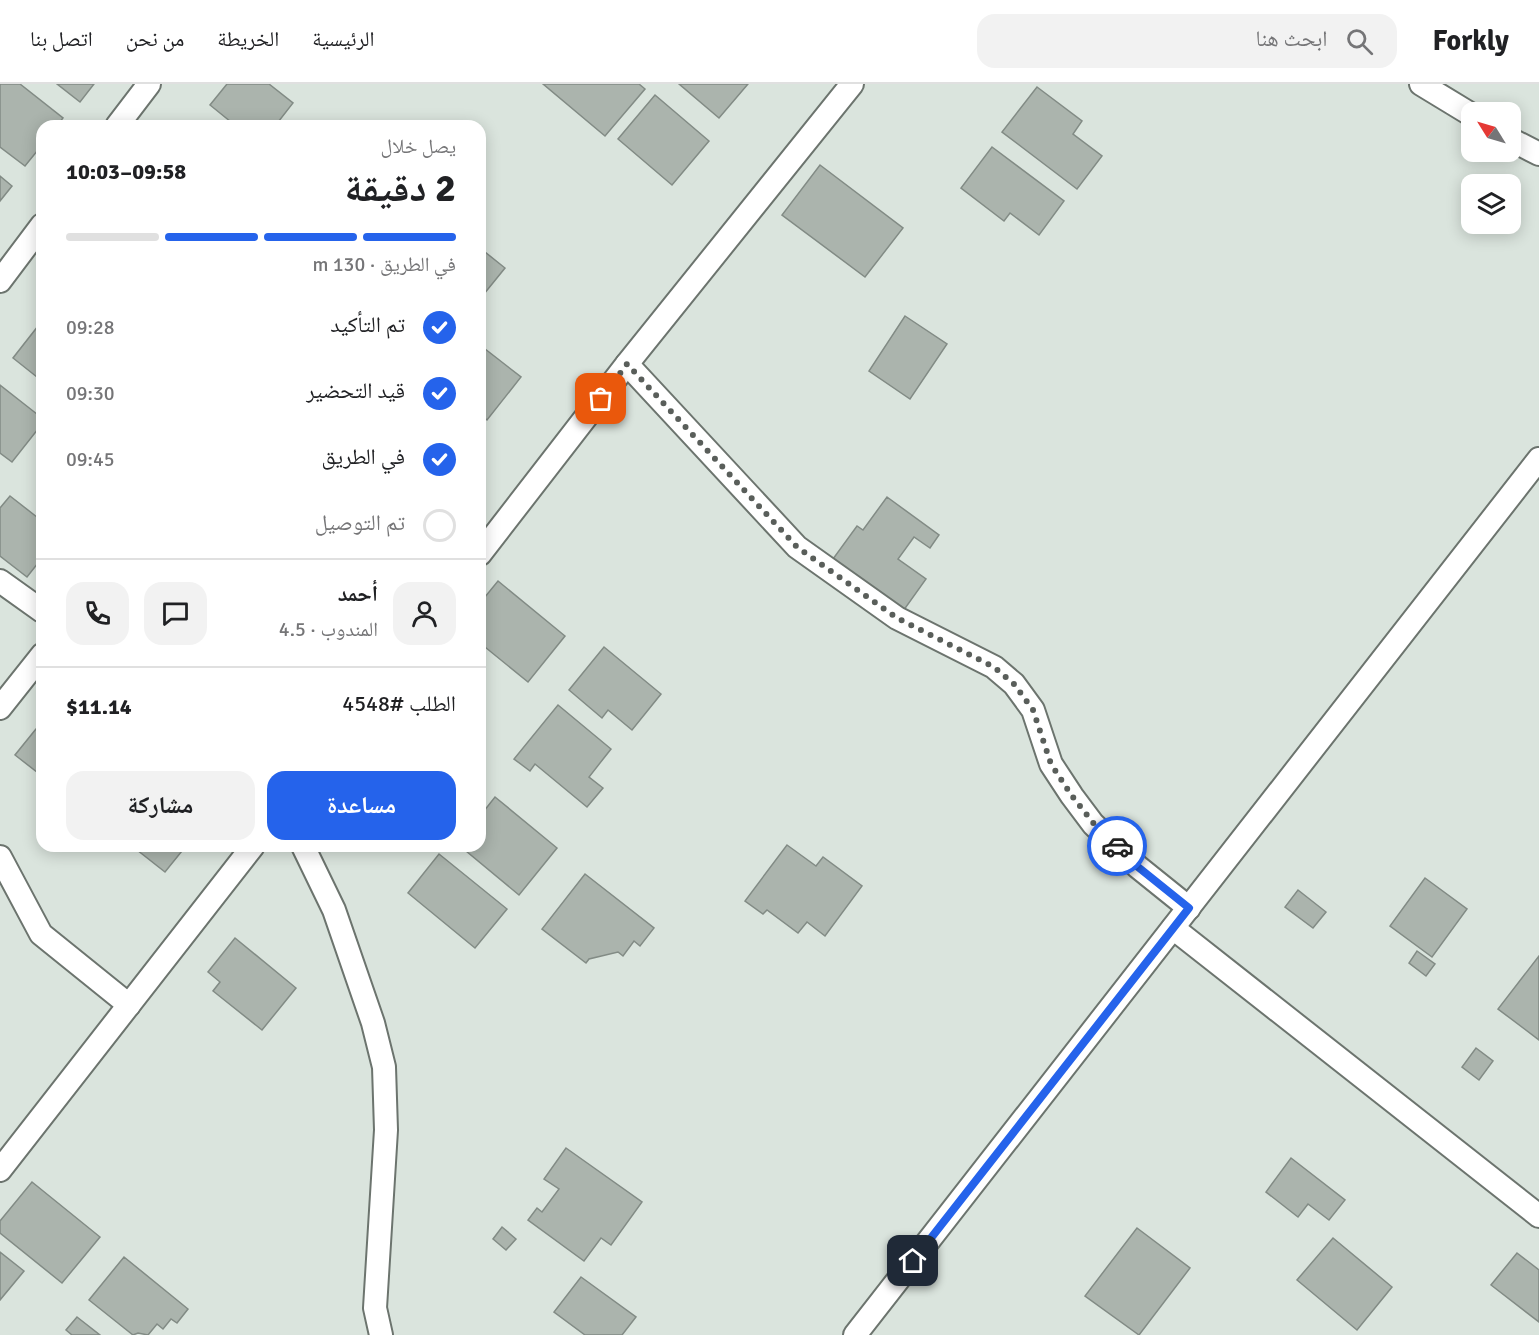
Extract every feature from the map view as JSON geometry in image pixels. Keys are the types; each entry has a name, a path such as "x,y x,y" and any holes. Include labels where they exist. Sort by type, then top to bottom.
{"street":[{"path":"122,120 149,84"},
{"path":"486,546 627,364 852,84"},
{"path":"1421,84 1461,108"},
{"path":"1521,145 1539,154"},
{"path":"0,281 36,233"},
{"path":"627,364 797,547 897,618 994,667 1014,684 1033,710 1051,764 1086,814 1138,867 1189,908"},
{"path":"855,1335 1539,459"},
{"path":"0,581 36,607"},
{"path":"0,708 36,663"},
{"path":"0,1170 248,852"},
{"path":"306,852 334,910 370,1013 384,1067 386,1130 375,1308 381,1335"},
{"path":"0,857 41,934 129,1005"},
{"path":"1173,928 1539,1216"}],"building":[{"path":"0,84 20,84 63,118 62,120 36,120 36,152 25,166 0,147"},
{"path":"57,84 94,84 80,102"},
{"path":"227,84 269,84 293,103 280,120 229,120 210,105"},
{"path":"543,84 639,84 645,89 605,136"},
{"path":"679,84 748,84 719,118"},
{"path":"1037,87 1082,121 1073,134 1102,156 1077,189 1002,132"},
{"path":"655,95 709,141 672,185 618,139"},
{"path":"992,147 1064,201 1039,235 1010,213 1004,221 961,188"},
{"path":"820,165 903,228 865,277 782,215"},
{"path":"0,176 12,186 0,201"},
{"path":"486,253 505,268 486,292"},
{"path":"905,316 947,344 910,399 869,371"},
{"path":"36,329 36,376 13,358"},
{"path":"486,350 521,377 486,419"},
{"path":"0,385 36,413 36,432 12,462 0,453"},
{"path":"10,496 36,516 36,566 27,577 0,556 0,508"},
{"path":"887,497 939,535 930,548 914,537 898,559 926,579 901,614 830,563 857,526 863,530"},
{"path":"498,581 565,636 528,682 486,648 486,596"},
{"path":"604,647 661,694 632,730 608,710 602,718 569,690"},
{"path":"558,705 611,749 589,777 603,788 587,807 535,764 530,771 514,759"},
{"path":"36,729 36,771 15,755"},
{"path":"495,797 557,848 519,895 467,852 486,852 486,808"},
{"path":"787,845 816,866 823,857 862,886 825,936 807,922 798,933 767,910 763,914 745,901"},
{"path":"140,852 181,852 165,872"},
{"path":"439,854 507,909 475,948 408,893"},
{"path":"585,874 654,928 640,946 634,941 623,956 618,952 589,959 586,963 542,929"},
{"path":"1425,878 1467,909 1432,957 1390,926"},
{"path":"1298,890 1326,912 1313,928 1285,907"},
{"path":"235,938 296,988 262,1030 213,991 220,982 208,972"},
{"path":"1417,951 1435,964 1426,976 1409,963"},
{"path":"1539,956 1539,1040 1498,1009"},
{"path":"1476,1048 1493,1061 1479,1080 1462,1067"},
{"path":"566,1148 642,1202 611,1245 601,1238 584,1261 528,1220 537,1208 542,1212 559,1189 544,1179"},
{"path":"1291,1158 1345,1200 1329,1220 1308,1204 1298,1217 1266,1192"},
{"path":"32,1182 100,1237 62,1283 0,1233 0,1221"},
{"path":"502,1227 516,1239 506,1250 493,1239"},
{"path":"1137,1228 1190,1268 1139,1335 1085,1296"},
{"path":"1333,1238 1392,1287 1357,1330 1297,1280"},
{"path":"0,1252 24,1271 0,1300"},
{"path":"1517,1253 1539,1270 1539,1322 1491,1285"},
{"path":"124,1257 188,1309 177,1323 171,1319 163,1329 157,1324 148,1335 138,1333 133,1335 89,1300"},
{"path":"581,1277 636,1317 622,1335 585,1335 554,1312"},
{"path":"77,1317 100,1335 72,1335 66,1330"}],"way so far":[{"path":"601,399 627,364 797,547 897,618 994,667 1014,684 1033,710 1051,764 1094,824 1117,846"}],"route":[{"path":"913,1261 1189,908 1138,867 1117,846"}]}
